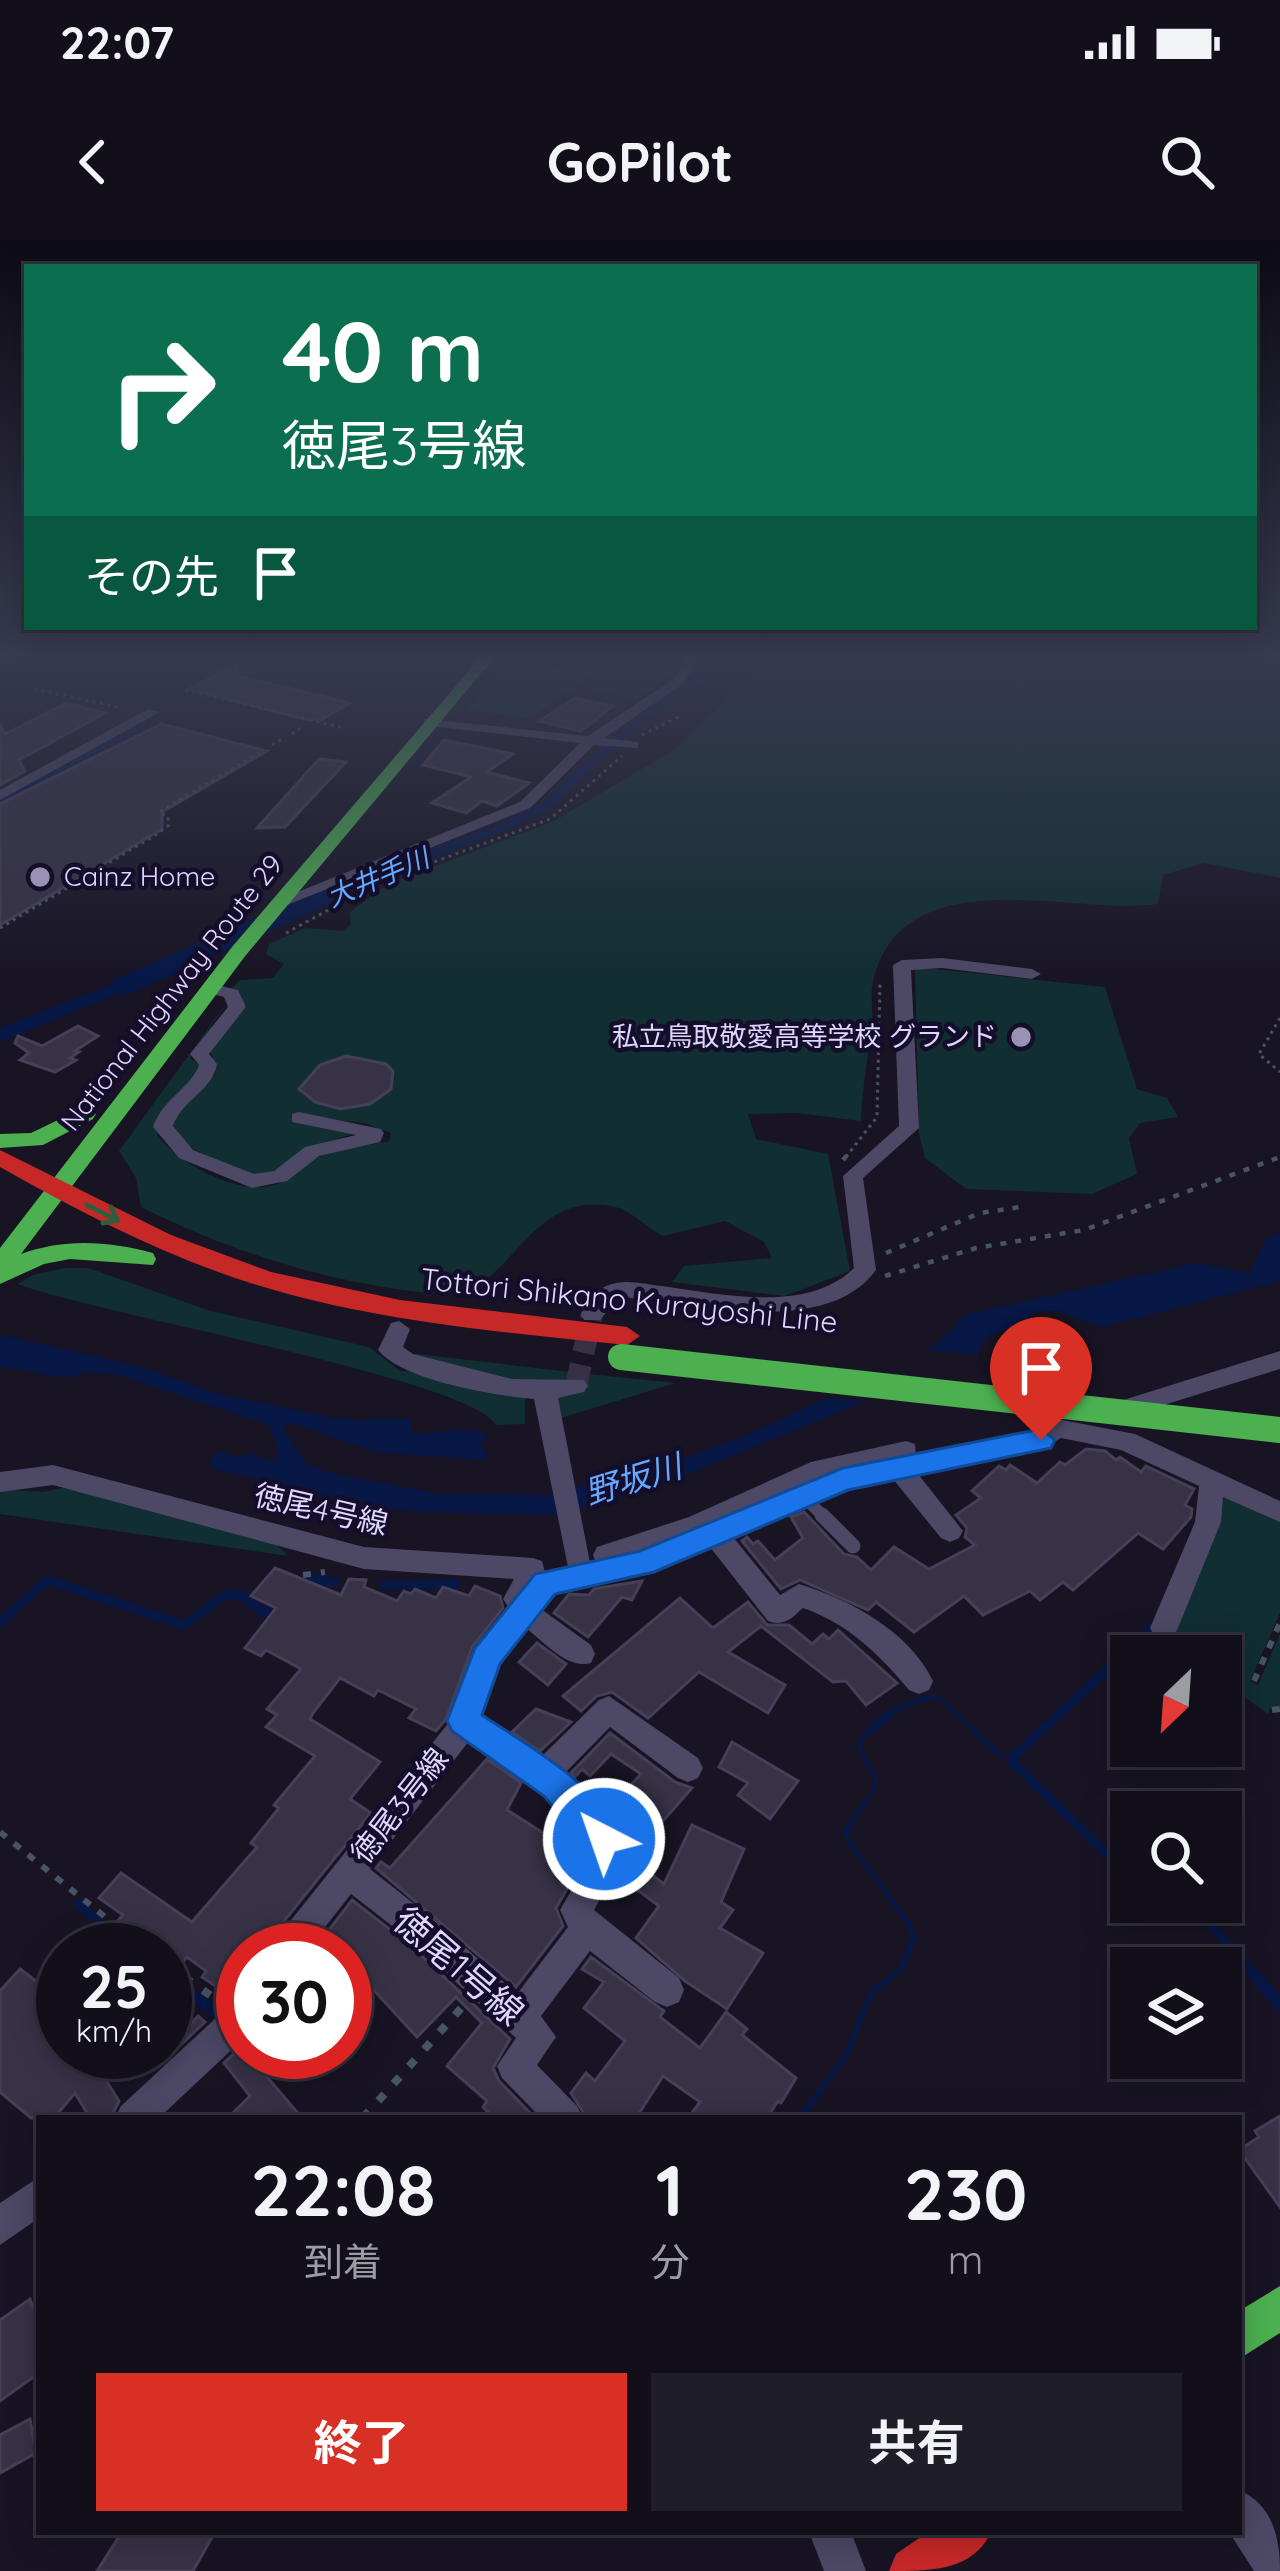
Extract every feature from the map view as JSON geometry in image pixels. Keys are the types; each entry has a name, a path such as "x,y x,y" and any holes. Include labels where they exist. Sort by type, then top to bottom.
{"main road":[{"name":"National Highway Route 29","path":"0,1221 31,1192 382,762"},
{"name":"National Highway Route 29","path":"238,937 277,906 397,762"},
{"name":"National Highway Route 29","path":"0,1265 31,1192 85,1114 207,975"},
{"path":"0,1141 25,1142 49,1135 85,1114"},
{"name":"Tottori Shikano Kurayoshi Line","path":"0,1157 31,1192 144,1259 263,1301 399,1329 1280,1404"},
{"name":"Tottori Shikano Kurayoshi Line","path":"31,1192 193,1254 308,1290 412,1310 624,1346 1280,1430"},
{"path":"0,1275 32,1256 69,1244 144,1259"},
{"path":"1242,2335 1280,2307"},
{"path":"913,2571 964,2535"}],"street":[{"path":"0,796 62,762"},
{"path":"277,906 525,805 570,762"},
{"path":"592,1314 609,1292 624,1289 788,1305 850,1289 864,1268 854,1176 909,1128 902,965 909,961 942,963 1032,974"},
{"path":"207,975 232,994 237,1007 199,1054 208,1064 206,1076 170,1106 164,1118 163,1127 172,1144 237,1178 270,1181 312,1151 373,1138 374,1133 298,1118"},
{"path":"399,1329 390,1350 406,1361 524,1392 576,1386"},
{"path":"1057,1428 1280,1360"},
{"path":"1245,1372 1280,1379"},
{"path":"545,1393 578,1561"},
{"path":"1057,1428 1126,1441 1280,1512"},
{"name":"徳尾3号線","path":"308,1923 464,1721 486,1658 545,1583 644,1563 843,1479 1041,1440 1057,1428"},
{"name":"徳尾4号線","path":"0,1482 53,1475 364,1558 533,1569 632,1550 820,1469 856,1459 1057,1428"},
{"path":"0,1465 53,1475"},
{"path":"899,1468 950,1531"},
{"path":"1164,1628 1208,1522 1212,1483"},
{"path":"716,1535 778,1612 799,1595 824,1602 866,1626 919,1681"},
{"path":"486,1658 533,1569"},
{"path":"523,1611 581,1654"},
{"path":"543,1775 608,1709 688,1768"},
{"path":"464,1721 556,1784 611,1851 576,1910 587,1928 667,1990"},
{"name":"徳尾1号線","path":"348,1872 539,2037 514,2066 562,2115"},
{"path":"519,2018 587,1928"},
{"path":"136,2115 216,2040"},
{"path":"0,2227 36,2197"},
{"path":"1242,2516 1279,2571"},
{"path":"831,2535 845,2571"}],"lane":[{"path":"805,1498 853,1546"}],"path":[{"path":"0,928 154,836 170,824 159,812 244,762"},
{"path":"854,1183 841,1168 850,1148 878,1117 879,982 890,969 902,965"},
{"path":"1280,1018 1259,1054 1280,1072"},
{"path":"864,1268 888,1276 976,1248 1084,1230 1280,1157"},
{"path":"864,1268 980,1213 1027,1206"},
{"path":"1254,1681 1280,1623"},
{"path":"0,1832 113,1923"},
{"path":"366,2115 482,1984"}],"green space":[{"path":"654,762 1280,762 1280,878 1204,863 1163,875 1158,904 965,903 917,919 898,934 883,955 873,982 861,1121 797,1113 748,1114 756,1139 828,1154 850,1271 785,1296 672,1282 684,1266 772,1258 764,1242 725,1221 663,1236 615,1207 588,1205 565,1210 546,1222 479,1285 458,1295 418,1292 336,1278 255,1255 141,1207 136,1178 119,1151 229,1000 190,1058 203,1073 162,1114 157,1135 167,1146 210,1175 260,1187 281,1183 322,1155 389,1141 391,1133 364,1123 297,1116 363,1131 307,1148 269,1174 246,1175 189,1147 173,1131 183,1105 216,1073 210,1048 247,1007 232,988 240,980 273,978 284,964 266,954 269,944 305,928 344,931 351,924 350,912 390,883 554,821"},
{"name":"私立鳥取敬愛高等学校 グランド","path":"915,967 1105,987 1137,1089 1167,1098 1178,1117 1140,1123 1129,1138 1137,1174 1092,1194 966,1189 925,1158 919,1134"},
{"path":"88,1268 211,1311 369,1347 400,1371 430,1372 525,1398 525,1424 496,1425 472,1407 422,1388 18,1284 33,1275"},
{"path":"407,1354 571,1372 565,1381 526,1386"},
{"path":"588,1374 676,1383 554,1420 550,1398 587,1390"},
{"path":"72,1486 274,1542 288,1556 0,1514 0,1489 43,1492"},
{"path":"1219,1492 1280,1518 1280,1613 1250,1681 1258,1685 1280,1634 1280,1706 1270,1708 1268,1714 1242,1695 1242,1635 1167,1635"}],"water":[{"path":"587,762 600,762 547,811 501,833 371,879 303,914 299,905 399,859 492,828 545,801"},
{"path":"173,960 174,971 0,1042 0,1028"},
{"name":"野坂川","path":"1280,1233 1280,1281 1103,1327 1056,1311 1034,1312 1022,1327 988,1337 977,1356 656,1487 553,1515 415,1512 364,1505 210,1468 220,1451 235,1457 256,1453 260,1459 276,1459 278,1450 269,1425 119,1375 85,1372 65,1378 0,1366 0,1336 11,1337 145,1368 219,1394 343,1420 412,1419 412,1434 487,1433 481,1447 488,1454 484,1460 375,1452 299,1425 286,1424 284,1431 307,1465 334,1474 439,1494 545,1495 657,1469 761,1429 936,1344 968,1314 1197,1263 1250,1273 1266,1239"},
{"path":"931,1694 940,1696 1009,1760 999,1757 938,1699 908,1705 863,1740 861,1749 877,1775 878,1787 849,1831 850,1840 914,1927 915,1943 904,1970 874,1994 847,2059 806,2115 798,2115 843,2056 870,1989 898,1969 910,1941 908,1927 846,1842 843,1831 874,1786 873,1775 856,1748 868,1727 897,1707"}],"pier":[{"path":"910,1348 983,1356 979,1362 872,1403 813,1396"}],"building":[{"path":"0,762 20,762 25,771 0,785"},
{"name":"Cainz Home","path":"85,762 248,762 162,812 162,829 0,925 0,804"},
{"path":"317,762 346,762 285,827 257,828"},
{"path":"502,762 487,772 529,783 497,806 482,801 466,813 432,803 471,777 423,765"},
{"path":"78,1026 98,1036 75,1051 79,1052 70,1058 76,1060 55,1072 20,1060 29,1053 15,1043 18,1036 42,1046"},
{"path":"346,1056 386,1064 393,1071 391,1089 370,1104 340,1109 315,1102 299,1089 320,1065"},
{"path":"1086,1449 1105,1451 1116,1460 1120,1457 1141,1472 1146,1466 1194,1489 1185,1505 1192,1509 1191,1517 1163,1549 1138,1533 1073,1590 1063,1582 1040,1600 1030,1591 983,1615 964,1596 914,1632 876,1602 868,1610 800,1580 781,1589 742,1541 747,1537 753,1544 758,1541 775,1560 803,1538 791,1517 804,1512 844,1554 857,1557 871,1570 894,1547 929,1569 975,1545 965,1537 967,1528 956,1515 981,1498 972,1491 999,1466 1006,1470 1010,1465 1037,1483 1060,1462 1065,1465"},
{"path":"275,1568 341,1595 349,1579 366,1580 364,1587 397,1601 404,1591 411,1594 415,1589 436,1598 443,1587 469,1596 475,1586 500,1596 503,1608 472,1647 446,1719 436,1731 409,1718 416,1709 378,1690 374,1696 340,1678 313,1713 310,1719 380,1762 350,1799 371,1813 282,1923 216,1923 216,1986 202,1977 206,1971 192,1961 192,1923 119,1923 123,1915 99,1898 121,1873 192,1922 257,1847 251,1843 279,1808 274,1805 315,1756 266,1727 277,1715 267,1709 301,1669 266,1650 261,1656 245,1648 276,1608 251,1596"},
{"path":"642,1581 632,1600 622,1597 588,1637 554,1613 569,1594 589,1595 594,1589"},
{"path":"680,1598 713,1628 748,1602 767,1625 789,1625 812,1644 823,1634 829,1639 838,1630 897,1683 866,1705 846,1681 833,1682 761,1626 728,1652 785,1685 768,1713 699,1672 648,1718 612,1692 597,1696 581,1711 563,1696"},
{"path":"537,1643 566,1664 548,1685 519,1662"},
{"path":"536,1709 571,1722 540,1751 512,1732"},
{"path":"610,1733 675,1782 692,1788 639,1848 605,1813 641,1774 611,1754 590,1776 582,1769 575,1777 571,1773"},
{"path":"732,1742 798,1781 770,1819 738,1795 748,1783 719,1767"},
{"path":"487,1759 521,1783 507,1810 545,1834 558,1818 572,1834 555,1855 579,1868 556,1908 563,1926 516,1987 376,1868 381,1862 390,1868"},
{"path":"692,1825 744,1849 721,1902 733,1910 720,1928 763,1953 727,2009 685,1981 636,1938 659,1906 618,1875 628,1857 664,1884"},
{"path":"352,1900 411,1946 510,2039 493,2068 499,2081 532,2115 491,2115 483,2107 487,2101 447,2066 482,2023 456,1997 417,2037 372,1988 372,1923 334,1923"},
{"path":"591,1957 664,2011 660,2017 700,2048 726,2012 747,2029 742,2035 796,2078 769,2115 690,2115 700,2102 663,2076 638,2115 585,2115 571,2093 586,2073 595,2081 625,2041 584,2008 604,1982 582,1969"},
{"path":"20,1969 36,1981 36,2079 105,2079 119,2101 112,2115 88,2115 75,2093 57,2115 31,2118 0,2092 0,1991"},
{"path":"198,2016 205,2022 192,2034 192,2023"},
{"path":"237,2079 269,2079 299,2115 231,2115 250,2096"},
{"path":"1280,2116 1280,2207 1242,2154 1242,2148 1259,2137 1255,2131"},
{"path":"30,2299 36,2316 36,2375 0,2401 0,2320"},
{"path":"30,2419 36,2453 0,2473 0,2435"},
{"path":"120,2535 213,2535 193,2571 97,2571"}],"waterway":[{"path":"0,803 75,762"},
{"path":"415,765 417,762"},
{"name":"大井手川","path":"124,986 351,884"},
{"path":"299,1587 311,1578 336,1583"},
{"path":"0,1623 47,1580 184,1625 226,1594 243,1596 265,1614 277,1602"},
{"path":"384,1585 456,1584"},
{"path":"1011,1759 1155,1625"},
{"path":"1011,1761 1110,1857"},
{"path":"78,1904 101,1923"},
{"path":"1209,1923 1259,1980"},
{"path":"1256,1977 1280,2005"},
{"path":"192,1995 216,2012"}],"tunnel":[{"path":"576,1386 592,1314"}],"traffic: fast":[{"path":"0,1265 239,951 399,762"},
{"path":"0,1141 35,1140 85,1114"},
{"path":"0,1275 36,1258 70,1250 144,1259"},
{"path":"621,1357 1280,1430"},
{"path":"1242,2335 1280,2307"}],"traffic: jam":[{"path":"0,1157 130,1226 266,1279 400,1309 627,1336"},
{"path":"913,2571 964,2535"}],"place":[{"name":"Cainz Home","path":"40,877"},
{"name":"私立鳥取敬愛高等学校 グランド","path":"1021,1037"}],"route":[{"path":"604,1839 556,1784 464,1721 486,1658 545,1583 644,1563 843,1479 1041,1440"}]}
